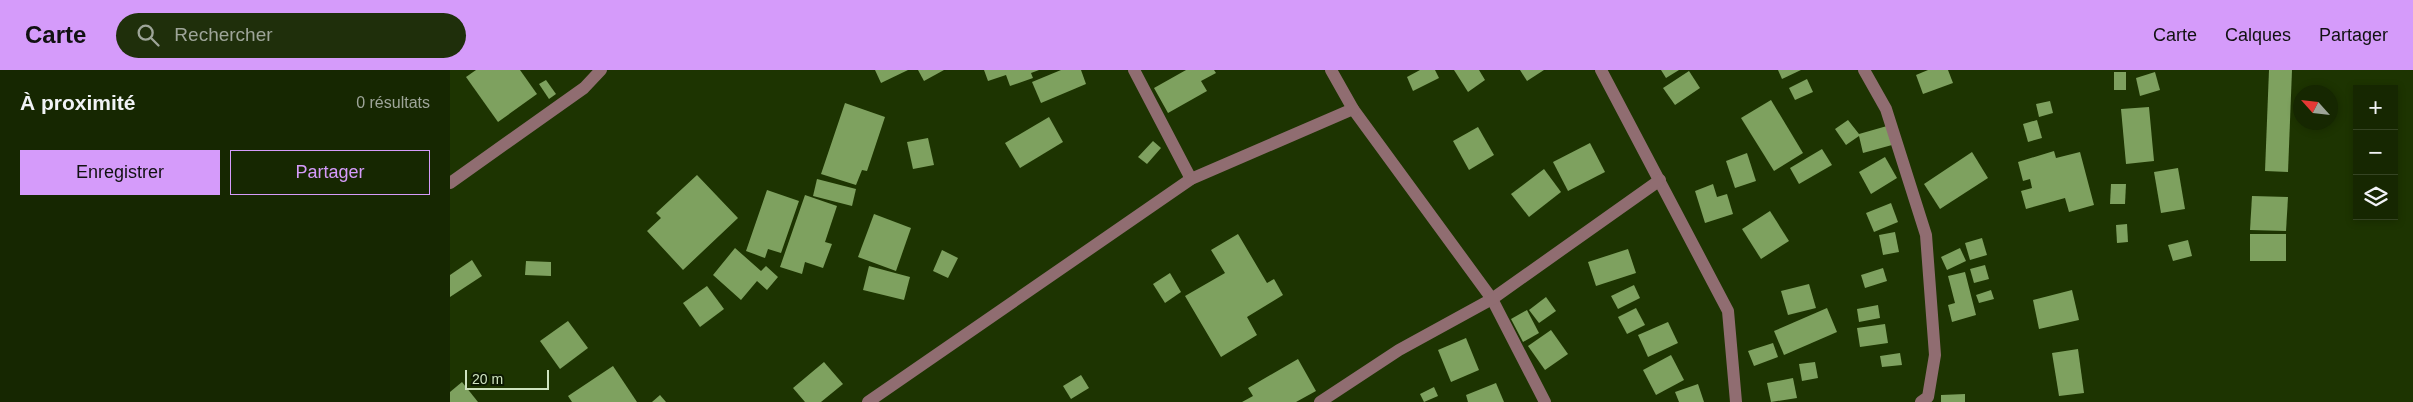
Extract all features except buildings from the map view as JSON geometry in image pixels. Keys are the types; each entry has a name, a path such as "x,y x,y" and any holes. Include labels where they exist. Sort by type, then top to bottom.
{"street":[{"path":"450,183 584,88 601,70"},
{"path":"1134,70 1191,179"},
{"path":"1331,70 1353,109 1492,299 1545,402"},
{"path":"1602,70 1728,311 1736,402"},
{"path":"1864,70 1886,109 1926,235 1935,355 1926,401"},
{"path":"868,402 1191,179 1353,109"},
{"path":"1320,402 1399,350 1492,299 1660,180"}]}
